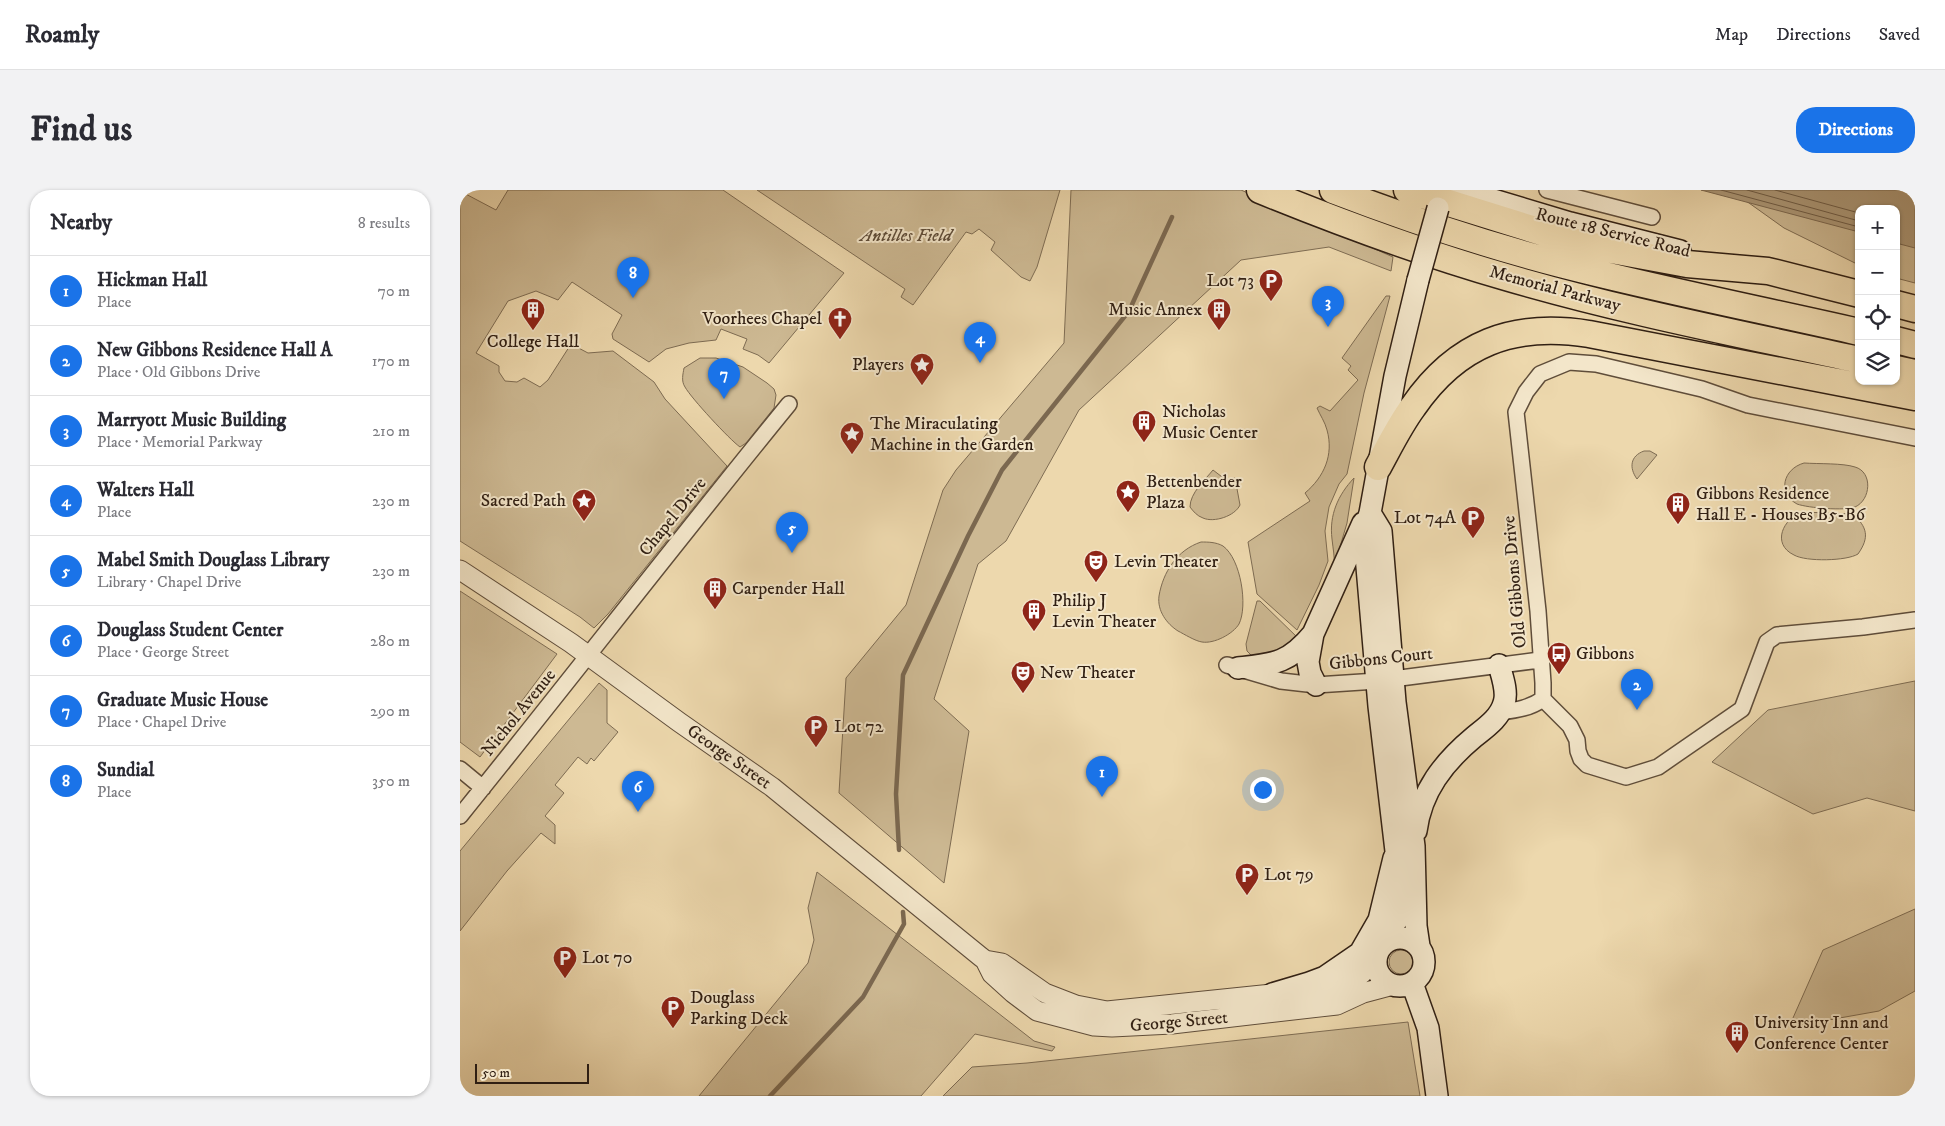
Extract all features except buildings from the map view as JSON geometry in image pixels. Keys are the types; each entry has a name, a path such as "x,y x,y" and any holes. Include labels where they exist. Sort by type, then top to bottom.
{"highway":[{"name":"Memorial Parkway","path":"1260,190 1387,239 1506,277 1647,313 1855,359"},
{"name":"Memorial Parkway","path":"1333,190 1409,219 1555,263 1667,290 1855,331"},
{"path":"1407,190 1446,200 1564,239 1624,254 1688,264 1768,271 1855,293"},
{"path":"1900,305 1915,310"},
{"path":"1378,467 1411,409 1428,386 1444,370 1462,356 1496,338 1525,332 1551,330 1589,334 1915,397"},
{"path":"1900,341 1915,345"},
{"path":"1900,369 1915,373"}],"main road":[{"name":"George Street","path":"1419,946 1364,532 1370,512 1394,376 1418,280 1446,200"},
{"path":"1316,684 1310,673 1308,662 1313,634 1360,529 1370,512"},
{"path":"1232,667 1267,665 1286,659 1298,650 1313,634"},
{"path":"1272,994 1325,977 1360,953 1379,920 1424,800 1437,775 1461,748 1501,712 1506,701 1499,665"},
{"name":"George Street","path":"1380,951 1397,922 1402,903 1405,848"},
{"path":"1402,984 1418,978 1424,965 1424,957 1419,946 1413,941 1402,937 1395,938 1380,951 1379,974 1402,984 1421,1004 1431,1041 1437,1096"}],"street":[{"path":"1547,190 1652,217"},
{"name":"Old Gibbons Drive","path":"1542,699 1543,683 1537,602 1516,412 1526,392 1540,374 1569,362 1596,364 1702,389 1748,405 1915,438"},
{"name":"Chapel Drive","path":"589,656 674,545 788,404"},
{"name":"George Street","path":"460,570 571,642 772,787 985,960 992,974 1013,994 1037,1011 1083,1023 1112,1027 1172,1024 1337,1005 1363,994 1402,984"},
{"path":"1501,712 1520,710 1542,699 1570,726 1574,733 1581,759 1587,766 1626,777 1658,767 1742,709 1767,642 1778,635 1915,620"},
{"name":"Nichol Avenue","path":"460,816 589,656"},
{"name":"Gibbons Court","path":"1232,667 1281,681 1316,684 1385,680 1540,660"},
{"path":"460,769 483,788"},
{"name":"George Street","path":"985,960 1002,963 1045,994 1076,1005 1107,1011 1272,994 1294,994 1337,988 1359,977 1380,951"}],"green space":[{"path":"508,190 723,190 844,273 769,363 758,355 743,349 747,339 721,329 716,340 689,343 666,349 649,362 613,339 612,334 622,315 572,282 558,300 536,291 508,301 476,353 499,366 499,372 505,381 517,382 524,378 540,387 548,380 571,344 588,353 613,351 654,382 665,399 727,466 608,614 594,628 580,617 460,541 460,191 496,210"},
{"name":"Antilles Field","path":"757,190 1060,190 1037,267 1030,281 1021,277 991,250 995,242 979,229 972,234 966,232 913,305 901,297 905,289"},
{"path":"1071,190 1241,190 1393,257 1391,271 1329,247 1241,260 1079,410 1006,541 978,564 934,699 969,731 944,883 839,793 846,678 906,605 943,490 956,470 1064,343"},
{"path":"1742,198 1855,215 1855,263 1784,228"},
{"path":"1900,222 1915,224 1915,283 1900,279"},
{"path":"1386,296 1390,296 1364,393 1347,474 1339,484 1329,507 1325,531 1328,561 1319,585 1297,630 1257,594 1248,542 1310,501 1305,493 1322,473 1326,465 1329,448 1326,427 1317,408 1320,406 1330,411 1358,380 1348,370 1351,366 1342,358"},
{"path":"700,358 716,358 743,367 774,389 776,395 774,408 746,443 740,447 711,418 684,385 684,368"},
{"path":"1650,451 1657,455 1637,479 1634,475 1632,463 1639,453"},
{"path":"1804,463 1855,467 1865,474 1868,486 1867,493 1860,503 1850,508 1818,508 1797,504 1787,494 1785,482 1791,470"},
{"path":"1213,470 1226,480 1235,478 1240,505 1234,512 1224,518 1213,520 1199,516 1190,507 1195,492"},
{"path":"1354,478 1347,523 1334,567 1331,530 1333,514 1343,491"},
{"path":"1803,512 1853,514 1861,523 1865,532 1864,542 1858,554 1845,558 1817,560 1794,555 1787,550 1781,538 1782,532 1790,520"},
{"path":"1201,542 1223,546 1229,552 1238,572 1243,595 1242,616 1236,628 1223,637 1207,642 1196,640 1174,628 1161,612 1159,602 1161,587 1172,563 1185,550"},
{"path":"460,591 557,654 480,757 460,742"},
{"path":"1257,601 1260,601 1299,639 1288,649 1253,657 1247,651 1246,644"},
{"path":"1915,681 1915,811 1867,798 1813,814 1712,762 1768,710"},
{"path":"599,683 607,690 607,723 618,732 594,761 591,758 587,764 578,757 555,785 564,793 545,816 555,825 555,844 541,833 507,871 460,931 460,851"},
{"path":"817,872 1034,1041 1055,1047 1052,1051 975,1034 921,1096 699,1096 808,963 814,940 808,908"},
{"path":"1915,909 1915,991 1879,1011 1789,1027 1823,950"},
{"path":"1401,950 1409,954 1413,962 1409,970 1401,974 1393,970 1389,962 1393,954"},
{"path":"1408,1022 1420,1096 943,1096 972,1067 1027,1063"}],"water":[{"path":"1701,190 1915,190 1915,248 1900,244 1900,205 1855,205 1855,231"}],"waterway":[{"path":"899,850 896,794 903,675 968,536 1002,470 1129,311 1172,217"},
{"path":"770,1096 863,997 904,924 903,912"}],"place":[{"name":"Sundial","path":"633,298"},
{"name":"Lot 73","path":"1271,302"},
{"name":"Marryott Music Building","path":"1328,327"},
{"name":"College Hall","path":"533,331"},
{"name":"Music Annex","path":"1219,331"},
{"name":"Voorhees Chapel","path":"840,340"},
{"name":"Walters Hall","path":"980,363"},
{"name":"Players","path":"922,386"},
{"name":"Graduate Music House","path":"724,399"},
{"name":"Nicholas Music Center","path":"1144,443"},
{"name":"The Miraculating Machine in the Garden","path":"852,455"},
{"name":"Bettenbender Plaza","path":"1128,513"},
{"name":"Sacred Path","path":"584,522"},
{"name":"Gibbons Residence Hall E - Houses B5-B6","path":"1678,525"},
{"name":"Lot 74A","path":"1473,539"},
{"name":"Mabel Smith Douglass Library","path":"792,553"},
{"name":"Levin Theater","path":"1096,583"},
{"name":"Carpender Hall","path":"715,610"},
{"name":"Philip J Levin Theater","path":"1034,632"},
{"name":"Gibbons","path":"1559,675"},
{"name":"New Theater","path":"1023,694"},
{"name":"New Gibbons Residence Hall A","path":"1637,710"},
{"name":"Lot 72","path":"816,748"},
{"name":"Hickman Hall","path":"1102,797"},
{"name":"Douglass Student Center","path":"638,812"},
{"name":"Lot 79","path":"1247,896"},
{"name":"Lot 70","path":"565,979"},
{"name":"Douglass Parking Deck","path":"673,1029"},
{"name":"University Inn and Conference Center","path":"1737,1054"}]}
